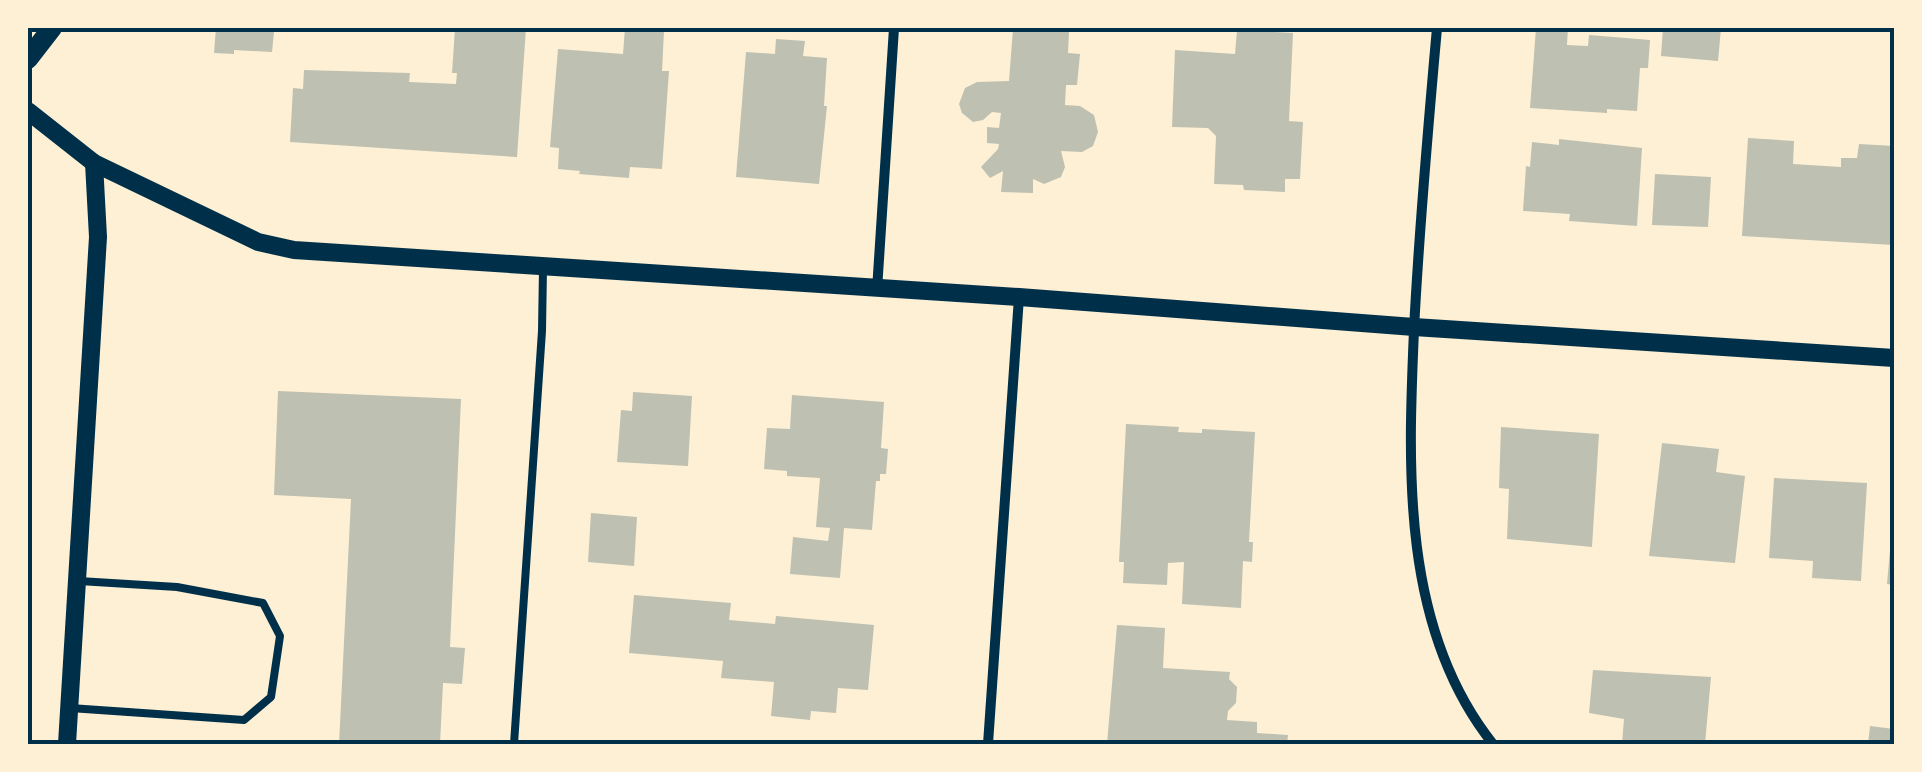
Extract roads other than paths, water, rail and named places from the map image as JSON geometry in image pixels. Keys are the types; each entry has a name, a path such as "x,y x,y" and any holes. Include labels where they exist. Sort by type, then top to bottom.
{"main road":[{"path":"28,60 52,28"}],"street":[{"path":"876,290 894,28"},
{"path":"1436,28 1416,262 1409,473 1419,567 1443,657 1480,728 1493,744"},
{"path":"28,111 94,163 258,242 294,250 1894,358"},
{"path":"68,744 98,237 94,163"},
{"path":"988,744 1019,296"}],"lane":[{"path":"514,744 543,268"},
{"path":"70,708 244,720 271,697 280,636 262,602 178,587 77,581"}]}
